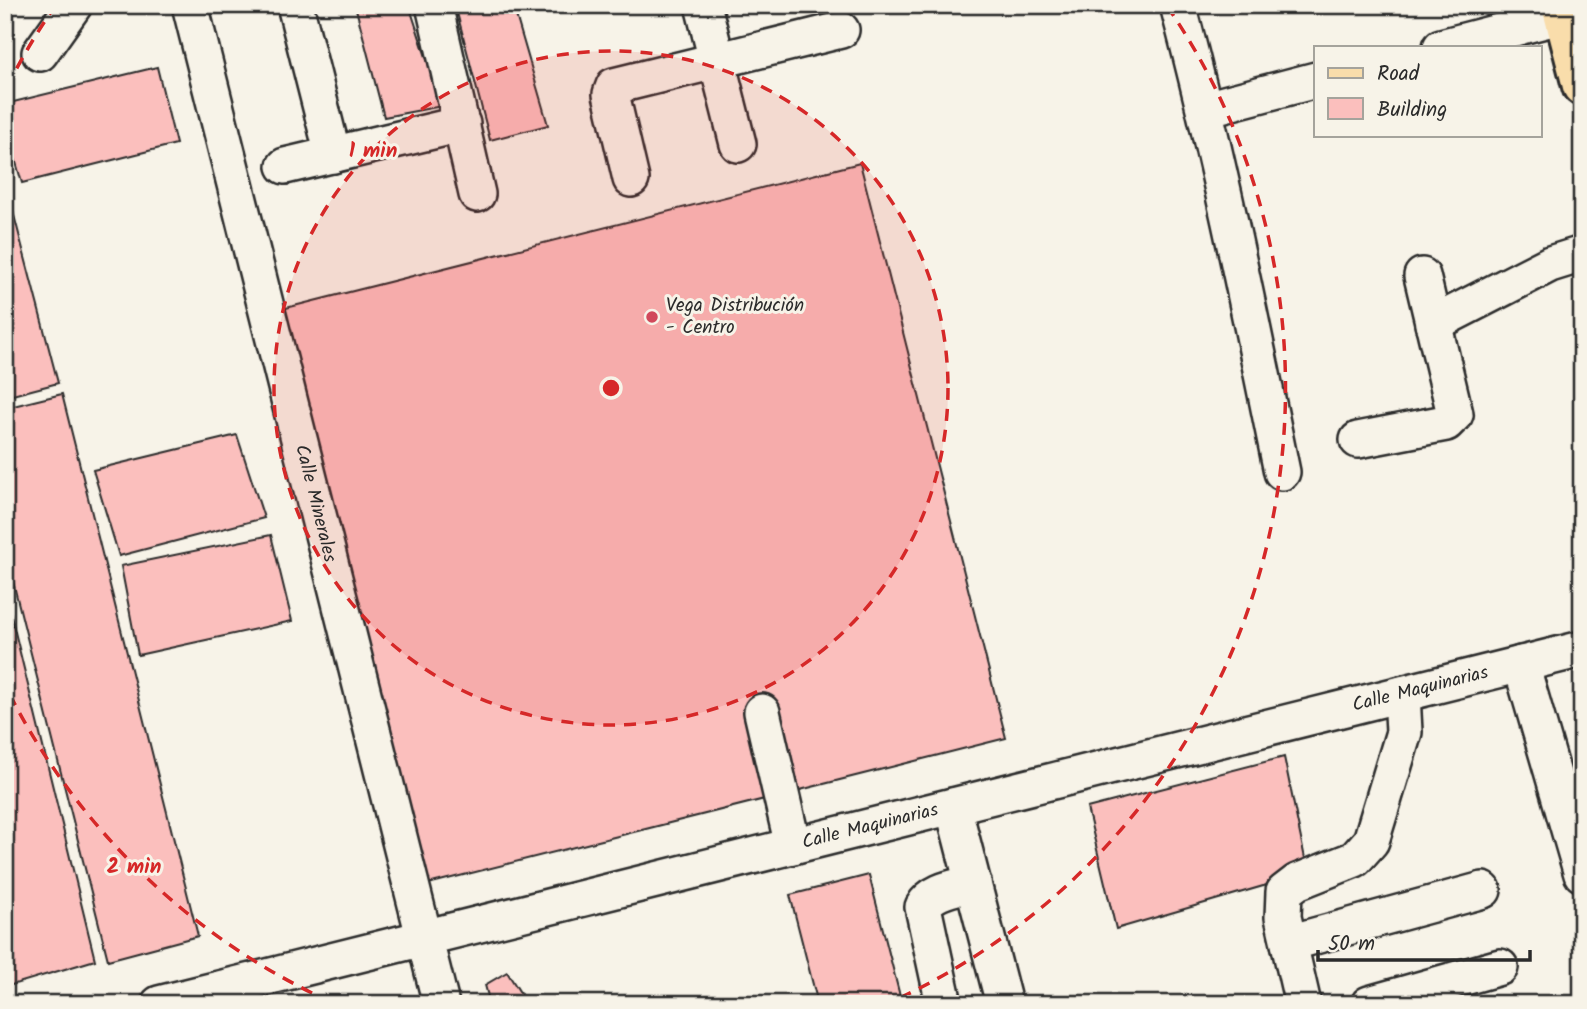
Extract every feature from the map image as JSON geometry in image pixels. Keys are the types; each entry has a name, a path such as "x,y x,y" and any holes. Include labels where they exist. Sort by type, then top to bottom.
{"main road":[{"path":"1563,10 1582,86"}],"lane":[{"path":"40,53 74,5"},
{"name":"Calle Minerales","path":"190,5 441,1004"},
{"path":"295,5 333,155"},
{"path":"434,5 477,194"},
{"path":"703,5 738,144"},
{"path":"1178,5 1205,109 1251,312 1282,472"},
{"path":"1444,46 1563,10"},
{"path":"631,179 611,94 614,86 841,30"},
{"path":"1205,109 1314,81"},
{"path":"285,166 462,124"},
{"path":"1433,324 1550,264 1582,254"},
{"path":"1358,440 1452,420 1455,414 1422,276"},
{"name":"Calle Maquinarias","path":"159,1004 1582,649"},
{"path":"1521,664 1582,874"},
{"path":"1303,1004 1283,917 1284,892 1297,882 1355,859 1371,841 1404,732 1402,694"},
{"path":"762,712 793,846"},
{"path":"953,806 1003,1004"},
{"path":"944,1004 923,907 927,899 936,894 973,883"},
{"path":"1289,943 1483,890"},
{"path":"1369,1004 1500,967"}],"building":[{"path":"355,5 409,5 442,106 384,117"},
{"path":"455,5 513,5 548,125 490,140"},
{"path":"157,67 176,144 22,183 5,124 5,104"},
{"path":"860,163 1006,738 428,884 282,309"},
{"path":"5,181 58,383 5,397"},
{"path":"62,394 198,936 108,960 5,550 5,408"},
{"path":"237,435 264,518 119,556 93,470"},
{"path":"271,535 292,621 138,655 121,566"},
{"path":"5,591 95,960 5,987"},
{"path":"1284,757 1308,873 1116,929 1087,808"},
{"path":"869,875 902,1004 818,1004 790,895"},
{"path":"507,972 526,1002 535,1000 537,1004 490,1004 485,985"}],"place":[{"name":"Vega Distribución - Centro","path":"652,317"}]}
